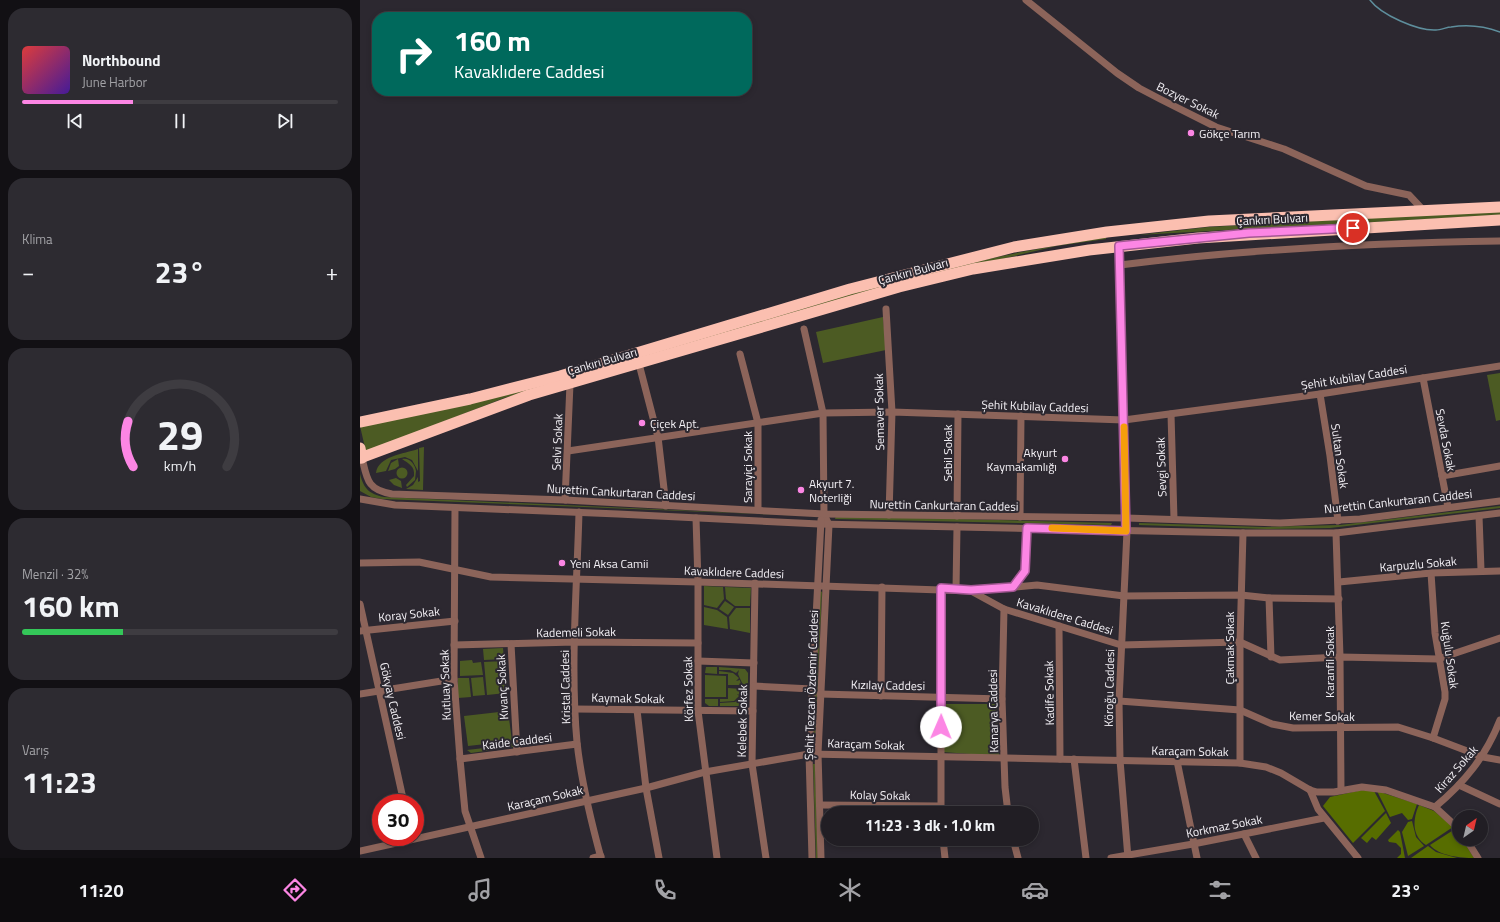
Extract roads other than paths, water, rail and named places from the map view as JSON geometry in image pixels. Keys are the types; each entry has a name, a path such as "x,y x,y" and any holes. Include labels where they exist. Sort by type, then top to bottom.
{"highway":[{"name":"Çankırı Bulvarı","path":"360,422 456,402 560,376 850,290 1014,246 1107,232 1209,221 1500,207"},
{"name":"Çankırı Bulvarı","path":"361,455 502,404 938,277 1024,260 1119,246 1249,233 1499,220"}],"street":[{"name":"Bozyer Sokak","path":"1026,0 1117,73 1155,96 1216,127 1284,149 1366,186 1409,196 1424,211"},
{"path":"1120,265 1236,252 1500,242"},
{"name":"Köroğu Caddesi","path":"1119,246 1126,518 1119,701 1120,760 1127,857"},
{"name":"Semaver Sokak","path":"886,309 892,412 889,515"},
{"path":"804,329 823,413 824,514"},
{"name":"Sarayiçi Sokak","path":"740,354 758,423 758,510"},
{"path":"639,364 658,437 666,506"},
{"name":"Şehit Kubilay Caddesi","path":"568,451 823,413 892,412 1124,420 1320,394 1500,366"},
{"name":"Sevda Sokak","path":"1423,378 1448,507"},
{"name":"Selvi Sokak","path":"565,500 570,384"},
{"name":"Sultan Sokak","path":"1320,394 1330,456 1338,521"},
{"name":"Sebil Sokak","path":"957,516 958,414"},
{"name":"Sevgi Sokak","path":"1170,414 1174,519"},
{"path":"1020,517 1021,416"},
{"name":"Nurettin Cankurtaran Caddesi","path":"361,455 370,484 385,493 565,500 824,514 1126,518 1260,523 1338,521 1383,517 1500,501"},
{"path":"1442,476 1500,466"},
{"name":"Nurettin Cankurtaran Caddesi","path":"362,499 395,505 579,512 829,525 957,526 1243,533 1336,533 1500,513"},
{"name":"Kutluay Sokak","path":"455,508 454,679 465,811 481,858"},
{"name":"Kristal Caddesi","path":"579,512 574,709 577,744 601,857"},
{"name":"Şehit Tezcan Özdemir Caddesi","path":"812,858 809,754 819,524 824,514"},
{"name":"Şehit Tezcan Özdemir Caddesi","path":"821,858 818,754 829,525 824,514"},
{"path":"1479,516 1481,570"},
{"name":"Körfez Sokak","path":"696,518 698,582 698,711 716,858"},
{"path":"956,589 957,526"},
{"path":"1013,587 1025,571 1027,528"},
{"name":"Çakmak Sokak","path":"1240,763 1240,642 1243,533"},
{"name":"Karanfil Sokak","path":"1336,533 1339,582 1341,790"},
{"name":"Kavaklıdere Caddesi","path":"360,563 419,562 491,577 971,590 1004,609 1121,645 1240,642 1271,657 1286,660 1340,657 1438,659 1500,638"},
{"name":"Karpuzlu Sokak","path":"1339,582 1481,570 1500,570"},
{"name":"Kuğulu Sokak","path":"1431,574 1438,659 1444,683 1445,700 1433,738"},
{"name":"Kelebek Sokak","path":"755,583 752,764 766,858"},
{"path":"971,590 1037,585 1124,596 1241,595 1269,598 1339,599"},
{"path":"881,696 882,587"},
{"path":"941,588 941,806"},
{"path":"1269,598 1271,657"},
{"name":"Gökyay Caddesi","path":"360,604 363,630 380,690 402,794"},
{"name":"Kanarya Caddesi","path":"1004,609 1002,698 1007,806"},
{"name":"Koray Sokak","path":"363,630 455,620"},
{"name":"Kadife Sokak","path":"1059,626 1060,759"},
{"name":"Kademeli Sokak","path":"454,645 575,642 698,642"},
{"name":"Kıvanç Sokak","path":"511,644 517,752"},
{"path":"698,660 754,663"},
{"path":"360,694 454,679"},
{"path":"754,686 812,689"},
{"name":"Kızılay Caddesi","path":"820,694 1002,698"},
{"name":"Kemer Sokak","path":"1119,701 1240,710 1272,724 1285,727 1398,728 1433,738 1483,757 1500,760"},
{"name":"Kaymak Sokak","path":"574,709 753,711"},
{"path":"637,710 646,788 659,858"},
{"name":"Kiraz Sokak","path":"1436,807 1459,785 1483,757 1500,720"},
{"name":"Kaide Caddesi","path":"460,759 577,744"},
{"name":"Karaçam Sokak","path":"424,837 646,788 705,772 809,754 1240,763 1274,770 1310,790 1324,792 1362,787 1386,790 1436,807 1452,822"},
{"path":"1074,759 1086,858"},
{"path":"1177,761 1197,858"},
{"path":"1459,785 1500,804"},
{"path":"1310,790 1318,809 1354,857"},
{"name":"Kolay Sokak","path":"820,805 844,806"},
{"name":"Korkmaz Sokak","path":"1111,858 1127,857 1324,818"},
{"path":"1244,834 1256,858"},
{"path":"360,843 361,851"},
{"name":"Karaçam Sokak","path":"361,851 382,846"},
{"path":"944,846 945,858"},
{"path":"1015,846 1018,858"},
{"path":"1470,846 1478,858"},
{"path":"593,858 601,857"}],"waterway":[{"path":"1370,0 1382,11 1400,21 1428,30 1470,26 1488,28 1500,32"}],"place":[{"name":"Gökçe Tarım","path":"1191,133"},
{"name":"Çiçek Apt.","path":"642,423"},
{"name":"Akyurt Kaymakamlığı","path":"1065,459"},
{"name":"Akyurt 7. Noterliği","path":"801,490"},
{"name":"Yeni Aksa Camii","path":"562,563"}]}
